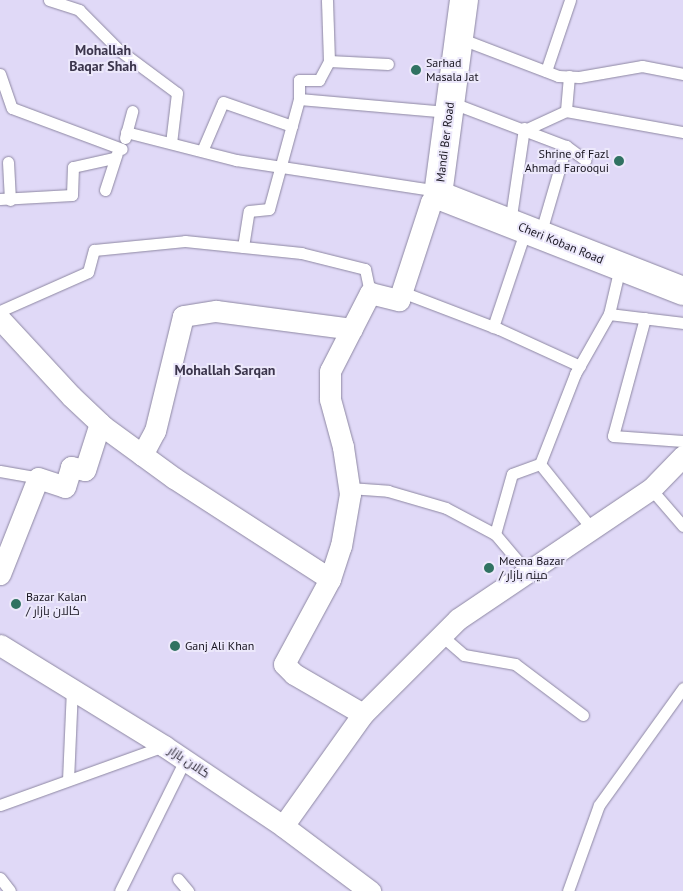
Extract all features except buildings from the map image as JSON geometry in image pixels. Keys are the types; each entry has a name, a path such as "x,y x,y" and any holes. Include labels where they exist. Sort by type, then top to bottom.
{"street":[{"name":"Mandi Ber Road","path":"438,193 464,0"},
{"name":"Cheri Koban Road","path":"438,193 683,291"},
{"path":"363,714 294,674 284,664 330,579 341,546 349,488 343,448 330,400 330,371 370,293 399,300 431,202 438,193"},
{"path":"142,455 155,431 183,316 216,311 352,329"},
{"path":"0,319 71,396 100,423 142,455 330,579"},
{"path":"0,574 38,478 66,487 71,467 85,470 100,423"},
{"path":"283,826 363,714 458,619 651,489 683,456"},
{"name":"کالان بازار","path":"0,645 186,760 283,826 370,891"}],"lane":[{"path":"48,0 79,10 119,50 177,93 171,142"},
{"path":"242,247 249,211 270,209 299,99 299,80 318,80 328,61 328,0"},
{"path":"546,71 570,0"},
{"path":"459,38 546,71 569,76 642,66 683,74"},
{"path":"328,61 388,64"},
{"path":"0,74 12,108 122,149"},
{"path":"566,111 569,76"},
{"path":"299,99 450,107 526,128 566,146 585,160"},
{"path":"202,151 223,102 292,126"},
{"path":"105,190 114,158 122,149 132,111"},
{"path":"526,128 566,111 683,132"},
{"path":"525,229 526,128"},
{"path":"126,132 202,151 282,167 438,193"},
{"path":"493,327 525,229 566,146"},
{"path":"8,162 5,199 72,195 73,167 114,158"},
{"path":"0,311 88,272 94,250 186,241 301,253 365,269 370,293"},
{"path":"495,534 512,474 540,464 580,366 608,314 620,266"},
{"path":"402,292 493,327 580,366"},
{"path":"608,314 683,323"},
{"path":"646,318 613,436 683,441"},
{"path":"540,464 592,529"},
{"path":"0,471 38,478"},
{"path":"349,488 388,491 446,508 495,534 528,573"},
{"path":"651,489 683,526"},
{"path":"442,636 464,655 515,664 583,715"},
{"path":"568,891 600,805 683,688"},
{"path":"68,780 72,689"},
{"path":"0,805 164,746"},
{"path":"120,891 186,760"},
{"path":"0,878 10,891"},
{"path":"178,879 188,891"}],"place":[{"name":"Sarhad Masala Jat","path":"416,70"},
{"name":"Shrine of Fazl Ahmad Farooqui","path":"619,161"},
{"name":"Meena Bazar / مينہ بازار","path":"489,568"},
{"name":"Bazar Kalan / کالان بازار","path":"16,604"},
{"name":"Ganj Ali Khan","path":"175,646"}],"district":[{"name":"Mohallah Baqar Shah","path":"103,58"},
{"name":"Mohallah Sarqan","path":"225,370"}]}
